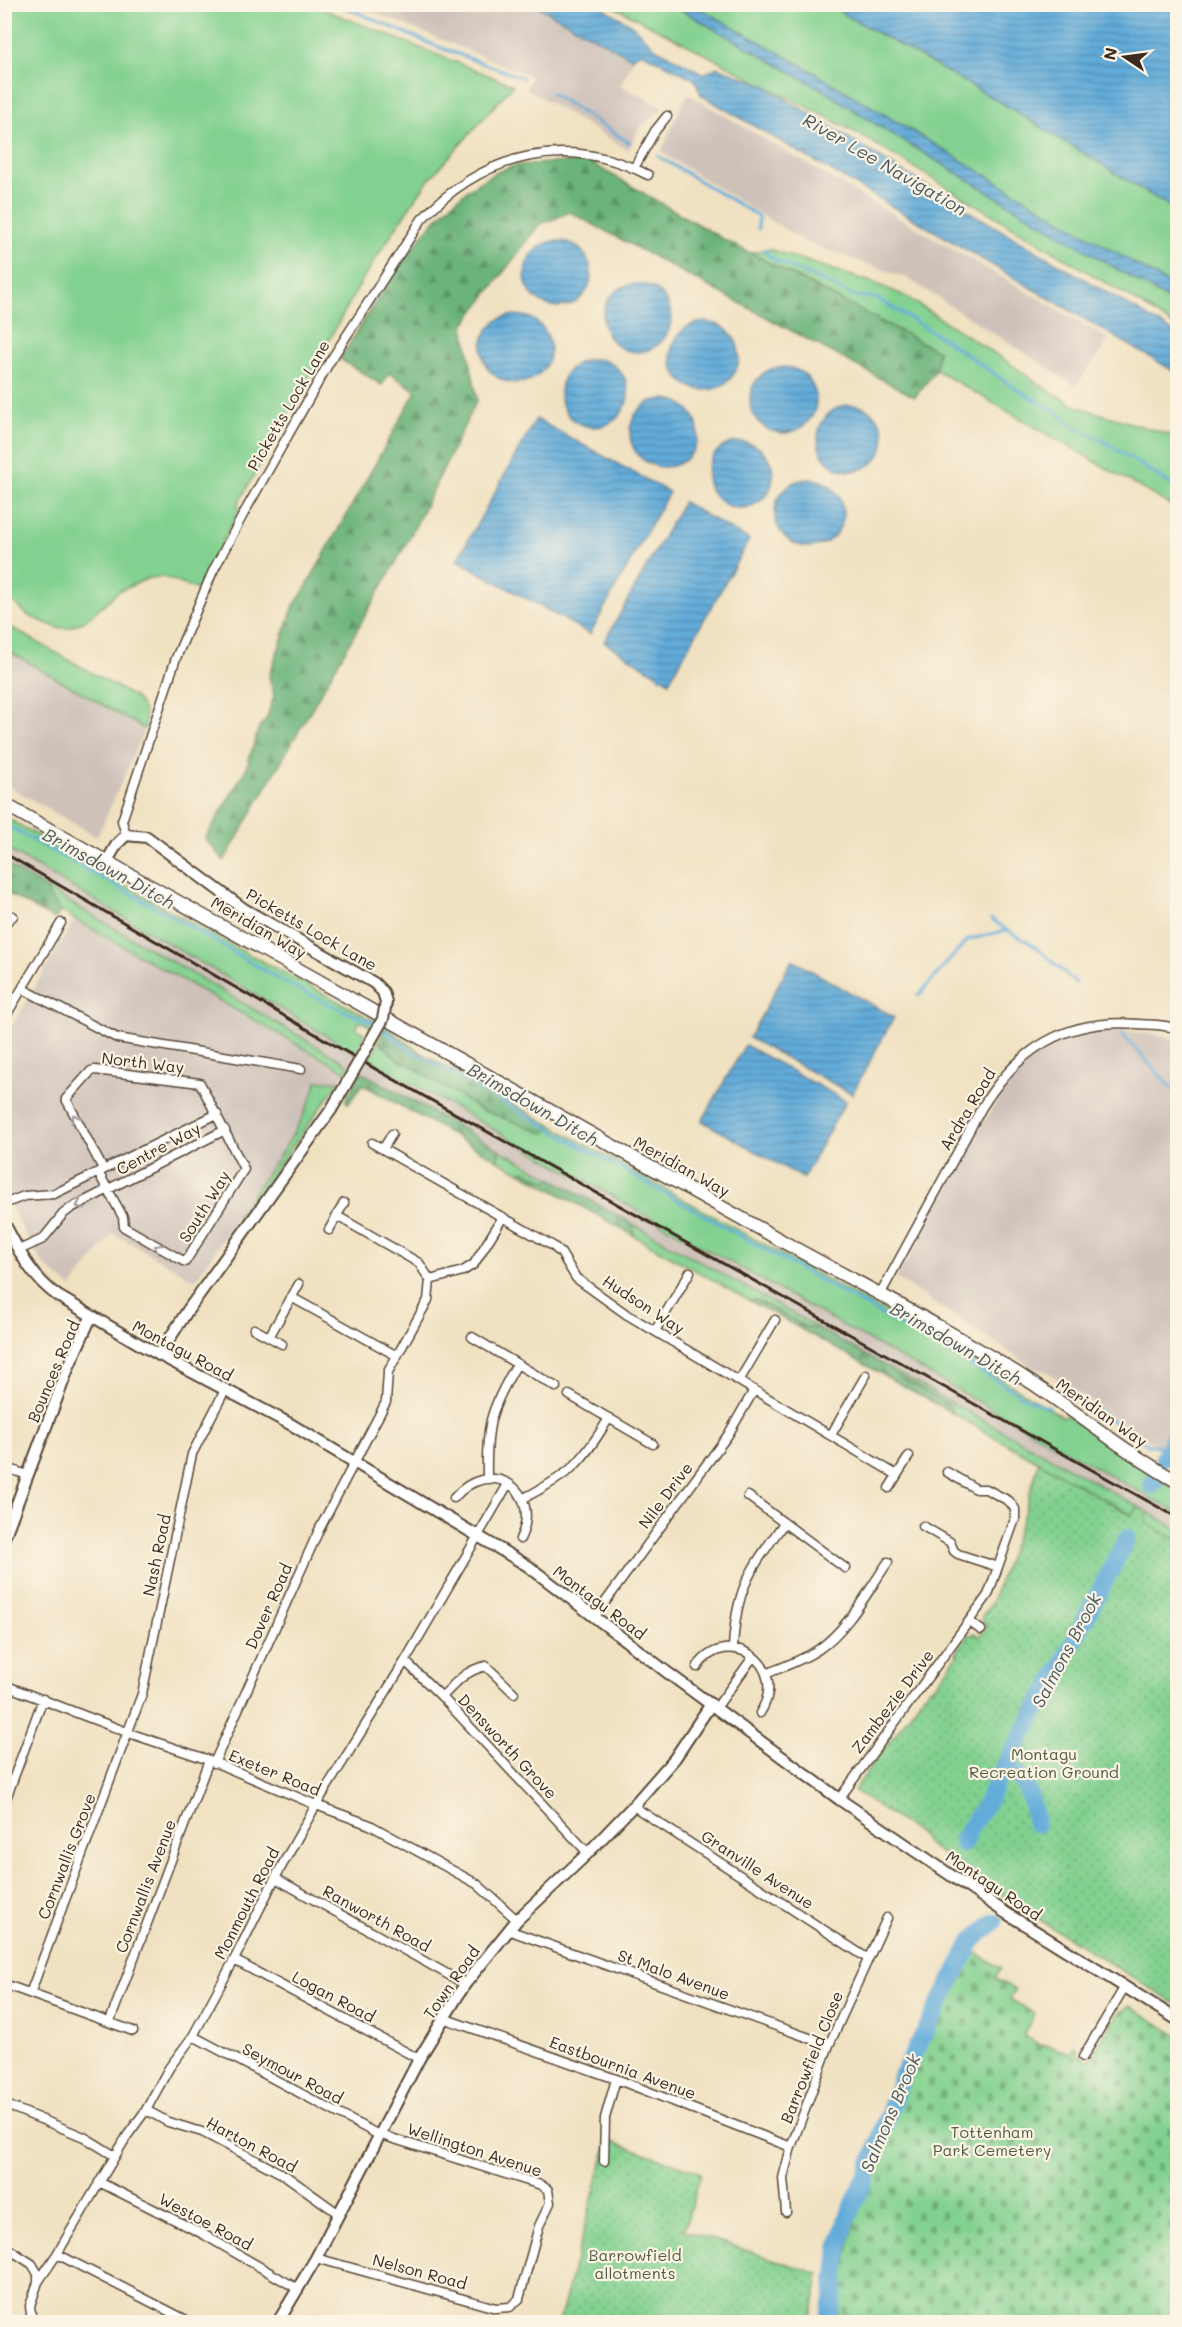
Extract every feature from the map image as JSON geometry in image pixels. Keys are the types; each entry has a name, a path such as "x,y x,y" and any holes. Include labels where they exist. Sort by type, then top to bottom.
{"main road":[{"name":"Meridian Way","path":"4,804 788,1244 881,1293 1026,1378 1144,1462 1178,1482"}],"street":[{"path":"634,168 655,131 667,116"},
{"name":"Picketts Lock Lane","path":"159,1355 188,1310 331,1110 383,1019 386,1002 383,993 374,983 244,909 147,837 126,835 122,820 176,658 208,581 243,513 329,363 414,230 430,211 454,189 511,160 528,155 559,152 599,156 648,175"},
{"path":"107,861 117,844 126,835"},
{"path":"4,924 13,916"},
{"path":"4,1019 61,923"},
{"path":"23,989 117,1038 301,1069"},
{"name":"Ardra Road","path":"881,1293 995,1086 1017,1062 1043,1043 1069,1031 1096,1025 1128,1023 1167,1025 1178,1029"},
{"name":"North Way","path":"100,1171 66,1099 92,1071 200,1083 217,1114"},
{"name":"Centre Way","path":"4,1204 24,1196 54,1194 217,1114 225,1130 71,1208 63,1214 43,1239 19,1250"},
{"name":"South Way","path":"108,1191 123,1217 122,1224 128,1231 185,1262 244,1169 225,1130"},
{"path":"383,1149 392,1134"},
{"name":"Hudson Way","path":"372,1143 558,1249 576,1278 626,1314 897,1475"},
{"path":"100,1171 108,1191"},
{"path":"328,1230 344,1203"},
{"path":"337,1216 419,1263 430,1280 463,1271 474,1264 503,1217"},
{"name":"Montagu Road","path":"4,1223 30,1270 46,1288 91,1317 159,1355 292,1425 528,1566 839,1799 1006,1912 1178,2020"},
{"path":"655,1331 690,1272"},
{"name":"Dover Road","path":"211,1762 319,1530 386,1402 388,1372 428,1300 430,1280"},
{"path":"269,1337 299,1284"},
{"path":"291,1297 397,1356"},
{"name":"Bounces Road","path":"4,1538 75,1351 91,1317"},
{"path":"739,1381 775,1320"},
{"path":"254,1329 282,1344"},
{"path":"472,1337 556,1387"},
{"path":"487,1478 486,1447 489,1420 517,1364"},
{"path":"831,1436 866,1375"},
{"name":"Nash Road","path":"129,1732 142,1694 192,1454 225,1390"},
{"name":"Nile Drive","path":"595,1616 728,1435 754,1390"},
{"path":"569,1395 653,1444"},
{"path":"524,1498 560,1480 578,1464 609,1418"},
{"path":"889,1488 909,1456"},
{"path":"4,1467 27,1475"},
{"name":"Zambezie Drive","path":"839,1799 988,1595 1015,1519 1015,1509 1009,1501 986,1489 976,1489 946,1472"},
{"path":"454,1498 466,1485 478,1479 487,1478 508,1484 524,1498 527,1522 520,1539"},
{"name":"Monmouth Road","path":"32,2322 30,2306 38,2282 146,2110 169,2068 193,2036 315,1806 405,1661 508,1484"},
{"path":"748,1496 844,1568"},
{"path":"734,1648 737,1606 745,1582 784,1523"},
{"path":"923,1526 950,1542 958,1554 998,1568"},
{"path":"768,1673 811,1654 830,1640 842,1628 888,1562"},
{"path":"970,1622 981,1630"},
{"path":"697,1667 709,1654 717,1650 734,1648 753,1657 768,1673 769,1694 760,1713"},
{"path":"713,1706 753,1657"},
{"name":"Densworth Grove","path":"405,1661 442,1697 588,1853"},
{"path":"442,1697 458,1680 473,1669 486,1666 514,1693"},
{"name":"Exeter Road","path":"4,1685 211,1762 315,1806 370,1825 477,1884 517,1920"},
{"path":"4,1804 43,1699"},
{"name":"Town Road","path":"278,2322 316,2258 419,2059 465,1984 517,1920 588,1853 633,1806 675,1758 713,1706"},
{"name":"Cornwallis Grove","path":"31,1991 129,1732"},
{"name":"Cornwallis Avenue","path":"110,2021 211,1762"},
{"name":"Granville Avenue","path":"633,1806 867,1958"},
{"name":"Ranworth Road","path":"275,1878 465,1984"},
{"name":"Barrowfield Close","path":"786,2212 783,2178 791,2147 829,2045 887,1918"},
{"name":"St Malo Avenue","path":"508,1930 829,2045"},
{"name":"Logan Road","path":"234,1960 419,2059"},
{"path":"4,1984 31,1991 133,2031"},
{"path":"1083,2057 1124,1988"},
{"name":"Eastbournia Avenue","path":"443,2018 616,2079 791,2147"},
{"name":"Seymour Road","path":"193,2036 380,2134"},
{"path":"604,2161 605,2118 616,2079"},
{"path":"4,2104 84,2137 116,2156"},
{"name":"Harton Road","path":"146,2110 168,2122 202,2132 286,2176 339,2214"},
{"name":"Wellington Avenue","path":"380,2134 541,2185 548,2190 550,2196 548,2209 539,2226 516,2304"},
{"name":"Westoe Road","path":"99,2182 201,2233 298,2289"},
{"path":"4,2246 32,2264 38,2274 38,2282"},
{"path":"57,2254 190,2322"},
{"name":"Nelson Road","path":"316,2258 496,2308 504,2309 516,2304"}],"shaded area":[{"path":"356,5 533,5 633,61 620,85 663,108 640,127 628,150 526,88 531,76"},
{"path":"688,94 1109,339 1076,386 907,278 805,242 661,152"},
{"path":"5,650 145,729 97,837 5,784"},
{"path":"5,848 382,1067 1177,1513 1177,1529 197,978 5,864"},
{"path":"75,918 346,1072 340,1081 317,1081 312,1100 286,1144 195,1280 113,1233 71,1288 44,1265 5,1195 5,1038"},
{"path":"1101,1031 1130,1031 1165,1036 1177,1042 1177,1468 1152,1443 1047,1372 1034,1368 896,1278 915,1248 968,1146 1011,1080 1037,1056 1062,1042"}],"green space":[{"path":"5,4 313,5 513,85 427,182 364,277 237,506 240,508 198,590 164,577 149,578 119,591 85,621 68,628 58,628 29,616 5,595"},
{"path":"611,5 672,5 823,90 877,125 1177,305 1177,328 855,132"},
{"path":"694,5 828,5 1002,103 1177,211 1177,289 808,69"},
{"path":"588,161 721,238 938,351 936,370 915,397 570,212 539,225 464,325 477,400 407,543 224,861 205,839 246,769 259,727 266,720 274,696 269,676 294,605 416,391 389,373 382,385 340,359 412,248 433,222 457,199 482,180 510,167 537,163"},
{"path":"769,249 874,283 905,296 1075,406 1177,437 1177,509 936,370 938,351 751,253"},
{"path":"5,624 133,696 144,711 145,729 5,649"},
{"path":"5,817 220,939 385,1026 383,1033 362,1022 358,1023 357,1029 365,1034 356,1053 5,848"},
{"path":"5,864 47,889 49,896 60,911 56,918 52,918 5,892"},
{"path":"47,889 349,1065 346,1072 60,911 48,896"},
{"path":"385,1026 423,1054 551,1125 549,1130 544,1133 481,1110 410,1065 399,1061 379,1041"},
{"path":"379,1041 399,1061 410,1065 481,1110 544,1132 549,1130 551,1125 969,1359 1063,1417 1066,1415 1177,1490 1177,1513 368,1059"},
{"path":"361,1072 500,1150 497,1160 362,1084 349,1103 346,1102"},
{"path":"317,1081 340,1081 241,1218 237,1216 293,1134 311,1099"},
{"path":"500,1150 551,1178 547,1181 523,1171 520,1172 497,1160"},
{"path":"523,1170 547,1181 551,1178 633,1224 634,1236 520,1172"},
{"path":"633,1224 818,1328 806,1327 757,1300 750,1301 634,1236"},
{"path":"757,1300 806,1327 818,1328 891,1369 891,1372 949,1405 952,1413 750,1301"},
{"path":"891,1369 1137,1506 1132,1515 952,1413 949,1405 891,1372"},
{"name":"Montagu Recreation Ground","path":"1039,1462 1131,1515 1137,1506 1148,1512 1146,1523 1177,1540 1177,2005 1032,1915 927,1844 922,1836 854,1790 929,1688 934,1687 958,1655 955,1653 968,1635 975,1634 979,1637 987,1626 983,1623 982,1616 991,1604 1022,1520"},
{"path":"1148,1512 1177,1529 1177,1540 1145,1523"},
{"name":"Tottenham Park Cemetery","path":"971,1950 1001,1968 995,1978 1015,1990 1010,1999 1035,2014 1023,2035 1041,2046 1042,2044 1070,2053 1074,2046 1078,2049 1076,2053 1089,2061 1118,2013 1130,2006 1177,2035 1177,2322 837,2322 848,2251 860,2210 854,2206 869,2176 904,2079"},
{"name":"Barrowfield allotments","path":"608,2140 701,2173 684,2230 819,2274 814,2307 809,2322 559,2322"}],"water":[{"name":"River Lee Navigation","path":"535,5 599,5 633,26 655,48 704,74 717,67 762,84 901,171 1177,334 1177,373 701,95 696,81 690,77 641,52 631,58"},
{"path":"672,5 694,5 808,69 1177,289 1177,305 877,125 823,90"},
{"path":"828,5 1177,5 1177,211 1002,103"},
{"path":"551,241 565,241 577,246 586,255 591,274 589,287 582,298 565,307 551,307 539,302 530,293 525,281 525,267 530,255 539,246"},
{"path":"637,284 650,287 661,294 668,305 671,318 668,331 661,342 650,349 637,352 624,349 613,342 606,331 603,318 606,305 613,294 624,287"},
{"path":"516,315 529,318 540,325 547,336 550,349 547,362 540,373 529,380 516,383 503,380 492,373 485,362 482,349 485,336 492,325 503,318"},
{"path":"705,322 718,325 729,332 736,343 739,356 736,369 729,380 718,387 705,390 692,387 681,380 674,369 671,356 674,343 681,332 692,325"},
{"path":"594,359 607,362 618,369 625,380 628,393 625,406 618,417 607,424 594,427 581,424 570,417 563,406 560,393 563,380 570,369 581,362"},
{"path":"783,367 796,370 806,377 813,387 816,400 813,413 806,423 796,430 783,433 770,430 760,423 753,413 750,400 753,387 760,377 770,370"},
{"path":"664,399 677,402 688,409 695,420 698,433 695,446 688,457 677,464 664,467 651,464 640,457 633,446 630,433 633,420 640,409 651,402"},
{"path":"844,405 858,405 870,410 879,419 884,438 882,451 875,462 858,471 844,471 832,466 823,457 818,445 818,431 823,419 832,410"},
{"path":"536,419 669,492 590,634 457,560"},
{"path":"733,442 747,442 759,447 768,456 773,475 771,488 764,499 747,508 733,508 721,503 712,494 707,482 707,468 712,456 721,447"},
{"path":"809,479 822,482 833,489 840,500 843,513 840,526 833,537 822,544 809,547 796,544 785,537 778,526 775,513 778,500 785,489 796,482"},
{"path":"683,502 749,540 669,682 604,642"},
{"path":"792,960 894,1017 852,1094 749,1038"},
{"path":"745,1045 846,1101 803,1178 702,1121"}],"waterway":[{"path":"338,4 436,46 523,78"},
{"path":"551,93 630,143"},
{"path":"658,156 758,216 758,229"},
{"path":"764,249 768,255 779,262 855,296 876,298 941,337 1015,388 1058,413 1075,427 1107,443 1178,489"},
{"name":"Brimsdown Ditch","path":"4,824 182,922 284,982 377,1024 410,1050 976,1368 1027,1399 1049,1407"},
{"path":"991,919 1007,930"},
{"path":"918,996 967,940 1007,930 1036,947 1076,983"},
{"path":"1121,1033 1178,1095"},
{"name":"Brimsdown Ditch","path":"1090,1407 1095,1408 1148,1445 1169,1446"},
{"name":"Brimsdown Ditch","path":"1164,1458 1178,1428"},
{"name":"Salmons Brook","path":"1152,1485 1155,1480"},
{"name":"Salmons Brook","path":"963,1844 968,1830 986,1804 1060,1668 1127,1538"},
{"name":"Salmons Brook","path":"1006,1763 1027,1790 1036,1824"},
{"path":"954,1837 968,1830"},
{"name":"Salmons Brook","path":"827,2322 833,2300 839,2249 846,2221 867,2175 902,2076 972,1941 994,1922"}],"railway":[{"path":"4,853 379,1071 1178,1518"}]}
